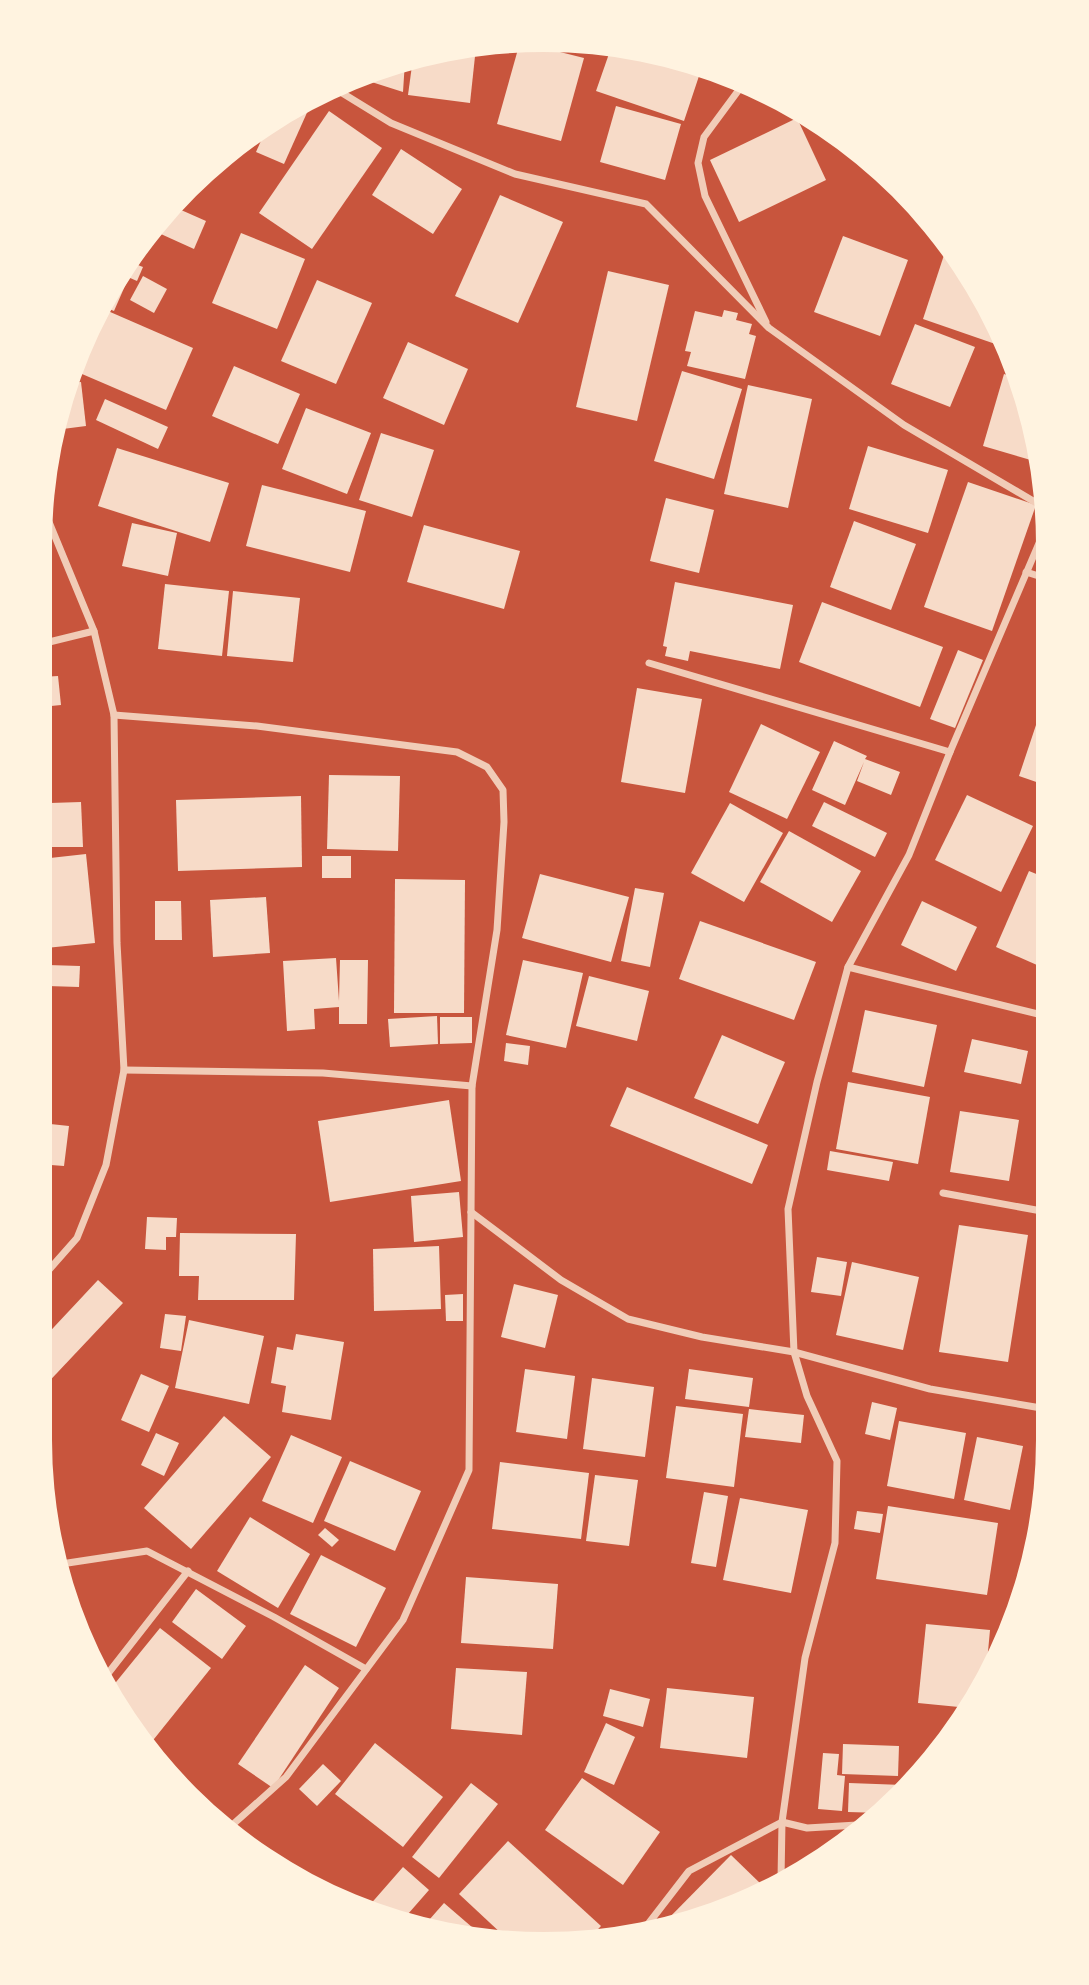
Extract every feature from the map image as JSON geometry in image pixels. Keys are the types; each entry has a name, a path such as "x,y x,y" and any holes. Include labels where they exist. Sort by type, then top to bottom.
{"street":[{"path":"737,92 704,138 698,163 705,195 769,328"},
{"path":"345,95 391,123 515,174 646,204 769,328 904,425 1034,502"},
{"path":"52,1266 77,1238 106,1165 124,1070 117,943 114,715 94,631 53,529"},
{"path":"781,1872 782,1822 805,1658 835,1542 837,1461 807,1396 794,1352 788,1209 817,1082 848,967 909,855 1036,549"},
{"path":"1026,572 1036,575"},
{"path":"52,641 94,631"},
{"path":"649,663 950,752"},
{"path":"114,715 257,726 457,752 487,766 503,790 497,930 472,1086 469,1471 403,1620 286,1777 235,1823"},
{"path":"848,967 1036,1014"},
{"path":"124,1070 323,1073 472,1086"},
{"path":"943,1193 1036,1210"},
{"path":"471,1212 561,1280 628,1319 702,1337 794,1352 930,1389 1036,1407"},
{"path":"68,1563 147,1551 366,1669"},
{"path":"110,1671 188,1571"},
{"path":"651,1921 689,1871 782,1822 807,1828 851,1825"}],"building":[{"path":"565,53 584,58 561,141 497,124 517,54"},
{"path":"608,57 672,69 698,78 684,121 596,91"},
{"path":"475,58 470,103 408,95 411,71"},
{"path":"404,73 403,92 375,83"},
{"path":"616,106 681,124 665,180 600,162"},
{"path":"329,111 382,148 312,249 259,213"},
{"path":"306,114 284,164 256,152 260,143"},
{"path":"794,120 800,123 826,180 739,222 710,160"},
{"path":"401,149 462,189 433,234 372,195"},
{"path":"500,195 563,222 518,323 455,296"},
{"path":"184,211 206,221 194,249 163,235"},
{"path":"241,233 305,259 277,329 212,303"},
{"path":"843,236 908,260 880,336 814,312"},
{"path":"943,257 971,299 993,343 923,319"},
{"path":"139,265 143,267 137,281 130,278"},
{"path":"608,271 669,285 637,421 576,407"},
{"path":"143,276 167,289 154,313 130,300"},
{"path":"317,280 372,303 336,384 281,361"},
{"path":"124,289 114,311 112,310"},
{"path":"724,310 738,313 736,320 752,324 749,334 756,336 745,379 687,366 691,352 685,351 695,311 722,317"},
{"path":"111,312 193,348 166,410 83,375"},
{"path":"915,324 975,347 950,407 891,384"},
{"path":"408,342 468,369 444,425 383,398"},
{"path":"234,366 300,394 278,444 212,416"},
{"path":"682,371 742,389 714,479 654,461"},
{"path":"1004,374 1020,417 1029,459 983,446"},
{"path":"80,382 86,426 66,429 69,417"},
{"path":"748,385 812,399 788,508 724,494"},
{"path":"105,399 168,427 158,449 96,420"},
{"path":"306,408 371,433 347,494 282,469"},
{"path":"381,433 434,450 412,517 359,500"},
{"path":"868,446 948,470 928,533 849,509"},
{"path":"117,448 229,483 210,542 98,506"},
{"path":"968,482 1034,504 992,631 924,607"},
{"path":"262,485 366,511 350,572 246,546"},
{"path":"666,498 714,510 699,573 650,561"},
{"path":"854,521 916,544 891,610 830,587"},
{"path":"132,523 177,533 168,576 122,566"},
{"path":"424,525 520,551 504,609 407,582"},
{"path":"675,582 793,605 780,669 690,651 688,661 665,656 667,647 663,646"},
{"path":"165,584 229,591 222,656 158,649"},
{"path":"233,591 300,598 293,662 227,656"},
{"path":"822,602 943,647 920,707 799,662"},
{"path":"958,650 983,660 955,728 930,719"},
{"path":"52,676 58,676 61,705 52,706"},
{"path":"637,688 702,699 685,793 621,782"},
{"path":"761,724 820,752 787,819 729,792"},
{"path":"1036,725 1036,782 1019,776"},
{"path":"834,741 867,756 865,759 900,772 891,795 857,781 864,762 845,805 812,790"},
{"path":"329,775 400,776 398,851 327,849"},
{"path":"967,795 1033,826 1001,892 935,860"},
{"path":"301,796 302,867 178,871 176,800"},
{"path":"81,802 83,847 52,847 52,803"},
{"path":"824,802 887,833 875,857 812,826"},
{"path":"730,803 783,833 744,902 691,873"},
{"path":"789,831 861,871 832,922 760,882"},
{"path":"86,854 95,943 52,947 52,858"},
{"path":"322,856 351,856 351,878 322,878"},
{"path":"1029,871 1036,874 1036,965 996,947"},
{"path":"540,874 629,897 611,962 522,938"},
{"path":"395,879 465,880 464,1013 394,1013"},
{"path":"635,888 664,893 650,967 621,961"},
{"path":"266,897 270,953 213,957 210,900"},
{"path":"155,901 181,901 182,940 155,940"},
{"path":"922,901 977,927 956,971 901,945"},
{"path":"700,921 816,962 794,1020 679,979"},
{"path":"336,958 339,1001 340,960 368,960 367,1024 339,1024 339,1007 314,1009 315,1029 287,1031 283,961"},
{"path":"523,960 583,973 566,1048 506,1035"},
{"path":"52,965 80,966 79,987 52,986"},
{"path":"589,976 649,991 637,1041 576,1026"},
{"path":"865,1010 937,1025 924,1087 852,1072"},
{"path":"437,1016 438,1044 390,1047 388,1019"},
{"path":"440,1017 472,1017 472,1043 440,1044"},
{"path":"722,1035 785,1062 758,1124 694,1098"},
{"path":"972,1039 1028,1051 1021,1084 964,1072"},
{"path":"506,1043 530,1046 528,1065 504,1061"},
{"path":"848,1082 930,1097 918,1164 836,1149"},
{"path":"627,1087 768,1145 752,1184 610,1126"},
{"path":"449,1100 461,1181 330,1202 318,1121"},
{"path":"960,1111 1019,1120 1009,1181 950,1172"},
{"path":"52,1124 69,1126 64,1166 52,1165"},
{"path":"830,1151 893,1162 889,1181 827,1170"},
{"path":"459,1192 463,1237 414,1242 411,1196"},
{"path":"147,1217 177,1218 176,1237 166,1237 166,1250 145,1249"},
{"path":"959,1225 1028,1235 1008,1362 939,1352"},
{"path":"180,1233 296,1234 294,1300 198,1300 199,1276 179,1276"},
{"path":"439,1246 441,1309 374,1311 373,1249"},
{"path":"817,1257 847,1262 841,1296 811,1292"},
{"path":"852,1262 919,1277 903,1350 836,1335"},
{"path":"98,1280 123,1303 52,1378 52,1329"},
{"path":"514,1284 558,1295 545,1348 501,1337"},
{"path":"463,1294 463,1321 446,1321 445,1295"},
{"path":"165,1314 186,1316 181,1351 160,1348"},
{"path":"189,1320 264,1336 249,1404 175,1388"},
{"path":"296,1334 344,1342 331,1420 282,1412 286,1386 271,1383 277,1347 293,1350"},
{"path":"525,1369 575,1376 567,1439 516,1432"},
{"path":"689,1369 753,1378 749,1407 685,1399"},
{"path":"141,1374 169,1386 149,1432 121,1420"},
{"path":"592,1378 654,1387 645,1457 583,1449"},
{"path":"872,1402 897,1408 890,1440 865,1434"},
{"path":"676,1406 743,1414 734,1487 666,1478"},
{"path":"749,1409 804,1415 801,1443 745,1437"},
{"path":"224,1416 271,1457 191,1549 144,1508"},
{"path":"899,1421 966,1433 954,1499 887,1486"},
{"path":"156,1433 179,1443 164,1476 141,1465"},
{"path":"291,1435 342,1457 313,1523 262,1501"},
{"path":"977,1437 1023,1446 1010,1510 964,1500"},
{"path":"350,1461 421,1491 395,1551 324,1521"},
{"path":"500,1462 589,1473 581,1539 492,1529"},
{"path":"595,1475 638,1480 629,1546 586,1541"},
{"path":"704,1492 728,1496 716,1567 691,1563"},
{"path":"740,1498 808,1510 791,1593 723,1580"},
{"path":"888,1506 998,1523 987,1595 876,1579"},
{"path":"857,1511 883,1514 880,1533 854,1529"},
{"path":"250,1517 310,1554 278,1608 217,1571"},
{"path":"325,1528 339,1540 332,1547 318,1535"},
{"path":"321,1555 386,1588 356,1647 290,1614"},
{"path":"466,1577 558,1584 553,1649 461,1643"},
{"path":"196,1589 246,1626 222,1659 172,1622"},
{"path":"926,1624 990,1630 988,1654 958,1707 918,1703"},
{"path":"160,1628 211,1668 154,1739 116,1682"},
{"path":"305,1665 339,1688 273,1788 238,1764"},
{"path":"456,1668 527,1672 522,1735 451,1729"},
{"path":"667,1688 754,1697 747,1758 660,1748"},
{"path":"610,1689 650,1699 643,1727 603,1716"},
{"path":"606,1723 635,1737 614,1785 584,1772"},
{"path":"375,1743 443,1797 403,1847 335,1794"},
{"path":"843,1744 899,1746 898,1776 842,1774"},
{"path":"823,1753 839,1754 837,1775 845,1776 842,1811 818,1809"},
{"path":"323,1764 341,1781 317,1806 299,1789"},
{"path":"582,1778 660,1832 623,1885 545,1830"},
{"path":"471,1783 498,1804 439,1878 412,1857"},
{"path":"849,1783 895,1785 866,1813 848,1812"},
{"path":"508,1841 601,1926 598,1929 577,1931 497,1930 459,1894"},
{"path":"731,1855 760,1883 733,1895 671,1916"},
{"path":"403,1867 429,1890 409,1913 373,1901"},
{"path":"444,1903 471,1927 449,1923 430,1919"}]}
